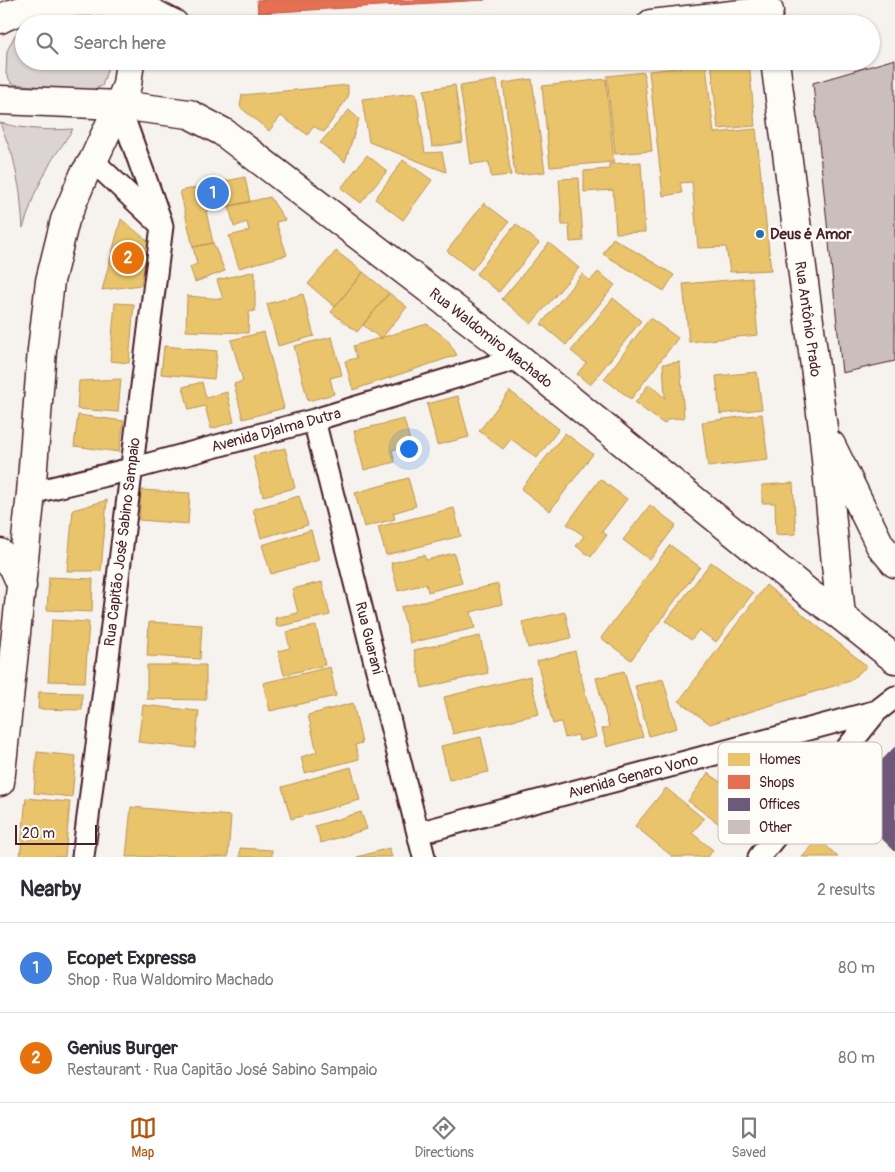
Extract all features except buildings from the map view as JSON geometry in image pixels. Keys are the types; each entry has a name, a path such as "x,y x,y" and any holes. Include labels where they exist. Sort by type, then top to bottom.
{"main road":[{"path":"0,19 21,10 75,1 133,10 148,15"},
{"path":"740,15 769,12"},
{"path":"0,782 22,586 42,350 50,281 65,220 84,175 93,161 119,105 126,85 128,70"},
{"name":"Rua Antônio Prado","path":"776,70 823,428 841,616"},
{"name":"Rua Waldomiro Machado","path":"0,100 119,105 188,114 223,132 519,358 811,596 841,616 895,659"},
{"path":"823,428 880,546 895,563"},
{"path":"0,553 13,566 22,586"}],"street":[{"name":"Rua Capitão José Sabino Sampaio","path":"83,857 162,226 119,105"},
{"path":"93,161 162,226"},
{"name":"Avenida Djalma Dutra","path":"31,493 131,469 314,420 519,358"},
{"name":"Rua Guarani","path":"314,420 424,857"},
{"path":"852,742 877,711 895,698"},
{"name":"Avenida Genaro Vono","path":"760,742 877,711"},
{"name":"Avenida Genaro Vono","path":"418,833 718,753"},
{"path":"759,857 770,844"}],"shaded area":[{"path":"15,35 15,70 107,70 102,86 89,91 12,84 6,74 7,51"},
{"path":"0,123 36,129 73,129 52,160 35,193 23,228 20,192 13,157"}],"place":[{"name":"Ecopet Expressa","path":"213,193"},
{"name":"Deus é Amor","path":"760,234"},
{"name":"Genius Burger","path":"128,258"}]}
